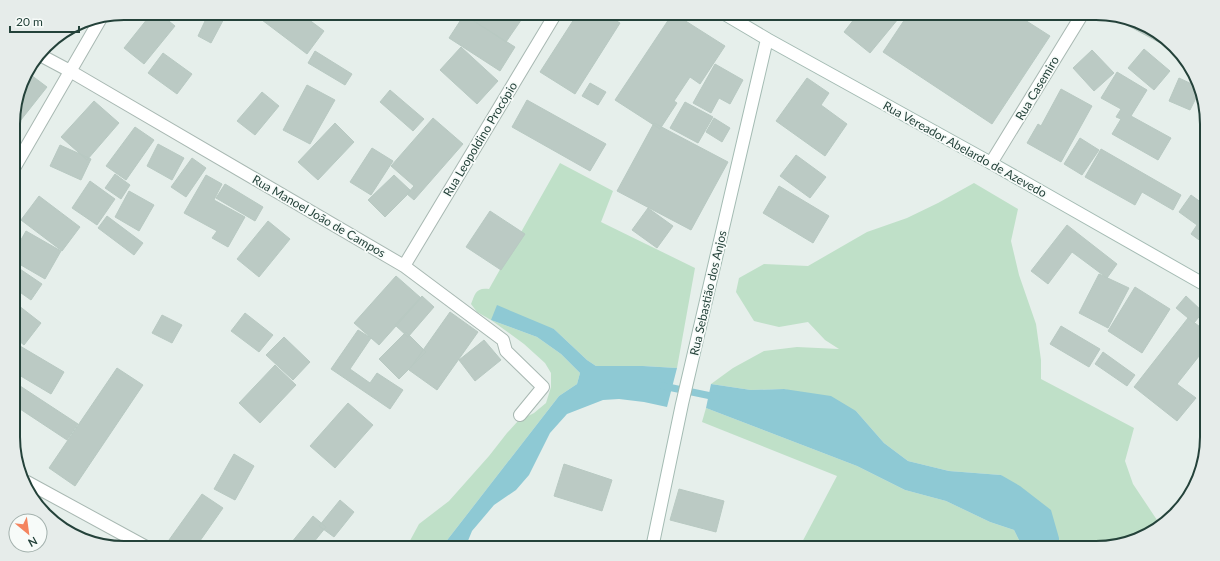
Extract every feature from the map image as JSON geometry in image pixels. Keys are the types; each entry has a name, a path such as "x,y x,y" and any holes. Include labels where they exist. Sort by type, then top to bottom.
{"street":[{"name":"Rua Leopoldino Procópio","path":"404,266 552,20"},
{"name":"Rua Vereador Abelardo de Azevedo","path":"735,20 1200,282"},
{"name":"Rua Casemiro","path":"991,163 1078,20"},
{"path":"20,158 98,24"},
{"name":"Rua Sebastião dos Anjos","path":"653,541 682,404 767,39"},
{"name":"Rua Manoel João de Campos","path":"44,57 404,266 503,340 506,351 543,387 520,415"},
{"path":"32,485 135,541"}],"green space":[{"path":"560,163 613,191 601,222 695,268 677,368 596,366 587,360 554,329 491,320 477,312 471,304 474,297 479,290 489,289"},
{"path":"974,183 1018,209 1011,241 1019,275 1036,324 1041,360 1041,379 1134,428 1125,461 1133,484 1157,520 1154,523 1142,530 1116,539 1103,541 1058,541 1058,538 1001,475 949,471 908,461 884,443 856,411 784,389 751,390 711,384 733,368 764,351 797,347 839,349 825,340 808,322 779,327 754,321 736,292 739,278 764,264 808,266 867,232 907,218"},
{"path":"491,320 537,337 561,354 580,373 577,384 559,396 446,541 410,541 419,524 449,501 518,421 534,413 546,403 551,387 551,373 545,363 524,344"},
{"path":"706,408 857,466 905,490 946,501 990,522 1014,530 1020,541 803,541 837,476 702,422"}],"water":[{"path":"497,305 554,329 587,360 596,366 677,368 667,407 619,399 603,400 567,414 550,433 529,475 516,490 494,505 472,531 468,541 446,541 559,396 577,384 580,373 561,354 537,337 491,320"},
{"path":"711,384 751,390 784,389 831,396 856,411 884,443 908,461 949,471 1001,475 1020,486 1051,510 1059,541 1020,541 1014,530 990,522 946,501 905,490 857,466 706,408"}],"building":[{"path":"146,20 168,20 175,26 144,64 124,48"},
{"path":"203,20 223,20 211,43 198,36 205,21"},
{"path":"262,20 309,20 324,31 307,54"},
{"path":"461,20 472,20 515,47 500,71 449,38"},
{"path":"473,20 521,20 506,42"},
{"path":"573,20 615,20 620,23 575,94 540,72"},
{"path":"668,20 684,20 725,46 700,84 690,77 674,101 677,103 660,129 615,100"},
{"path":"853,20 897,20 870,53 844,32"},
{"path":"904,20 1025,20 1050,36 992,124 883,52"},
{"path":"1128,25 1148,34 1160,43"},
{"path":"461,47 498,81 477,104 440,70"},
{"path":"1144,49 1170,71 1154,90 1128,68"},
{"path":"1092,50 1114,73 1094,91 1073,68"},
{"path":"315,51 352,74 345,85 308,63"},
{"path":"163,53 192,74 177,94 148,73"},
{"path":"715,64 743,80 730,104 719,98 711,113 693,103"},
{"path":"1117,72 1147,90 1131,116 1171,138 1158,160 1112,134 1121,119 1116,117 1121,109 1101,98"},
{"path":"32,76 47,87 20,121 24,97"},
{"path":"807,78 829,93 821,105 847,124 825,156 776,121"},
{"path":"1179,78 1192,84 1196,98 1190,110 1169,101"},
{"path":"590,83 606,92 598,105 582,96"},
{"path":"307,85 335,100 310,144 283,130"},
{"path":"1061,89 1092,106 1061,162 1027,143 1038,124 1041,126"},
{"path":"390,90 424,119 413,131 380,102"},
{"path":"262,92 279,106 255,135 237,121"},
{"path":"527,100 606,144 590,171 512,127"},
{"path":"94,101 119,123 87,160 61,137"},
{"path":"685,102 713,117 698,143 670,128"},
{"path":"433,118 463,144 414,200 407,194 414,186 391,166"},
{"path":"714,118 730,128 722,142 706,132"},
{"path":"335,123 354,142 318,180 298,162"},
{"path":"654,123 728,162 691,230 617,191"},
{"path":"135,127 154,140 126,180 106,166"},
{"path":"1080,138 1099,150 1082,175 1064,164"},
{"path":"158,144 184,158 172,180 147,166"},
{"path":"60,145 91,159 81,180 50,166"},
{"path":"372,148 393,161 371,195 350,182"},
{"path":"1101,149 1181,195 1173,210 1142,192 1135,205 1085,177"},
{"path":"796,155 826,177 810,198 780,176"},
{"path":"192,158 206,168 186,197 171,187"},
{"path":"115,174 130,185 121,199 105,188"},
{"path":"206,175 222,184 214,200 245,217 228,247 212,238 217,231 184,213"},
{"path":"394,175 411,191 385,217 368,200"},
{"path":"90,181 115,199 97,225 72,208"},
{"path":"225,184 263,207 255,221 216,198"},
{"path":"779,186 829,216 813,243 763,213"},
{"path":"129,191 154,205 139,231 115,217"},
{"path":"1191,195 1200,202 1200,241 1191,234 1197,225 1179,212"},
{"path":"39,196 80,227 62,251 21,220"},
{"path":"648,208 673,226 657,248 632,230"},
{"path":"490,211 525,234 501,270 466,247"},
{"path":"107,216 143,243 134,255 98,228"},
{"path":"268,221 290,239 259,277 237,259"},
{"path":"1067,225 1117,264 1107,278 1072,252 1048,284 1031,271"},
{"path":"26,231 61,251 45,279 20,264 20,242"},
{"path":"20,269 42,284 31,300 20,292"},
{"path":"1099,274 1129,288 1108,328 1079,313"},
{"path":"396,276 421,298 379,345 354,323"},
{"path":"1135,287 1170,309 1142,353 1108,331"},
{"path":"422,296 434,307 408,337 395,325"},
{"path":"1186,296 1200,309 1200,316 1194,323 1176,308"},
{"path":"20,307 41,323 24,345 20,342"},
{"path":"450,312 478,332 437,390 409,370"},
{"path":"245,313 273,335 259,352 231,331"},
{"path":"162,315 182,325 172,343 152,333"},
{"path":"1188,318 1200,327 1200,355 1177,384 1196,398 1177,421 1134,387"},
{"path":"1061,326 1100,349 1089,367 1050,344"},
{"path":"358,330 371,338 350,369 370,383 377,373 403,390 390,409 331,369"},
{"path":"406,332 426,352 399,379 379,359"},
{"path":"284,337 310,362 293,380 266,355"},
{"path":"484,340 501,360 475,381 459,360"},
{"path":"20,346 64,372 51,394 20,376"},
{"path":"1103,352 1135,375 1127,386 1095,364"},
{"path":"275,365 296,385 260,423 239,403"},
{"path":"117,368 143,385 75,486 49,468"},
{"path":"20,386 78,424 67,440 20,409"},
{"path":"348,403 373,425 335,468 310,446"},
{"path":"234,454 254,466 235,500 214,489"},
{"path":"564,464 612,480 602,511 554,496"},
{"path":"679,489 724,501 716,532 670,520"},
{"path":"202,494 223,508 200,541 169,540"},
{"path":"340,500 354,512 334,537 319,526"},
{"path":"313,516 326,527 315,541 293,541"}],"waterway":[{"path":"663,386 716,397"}]}
